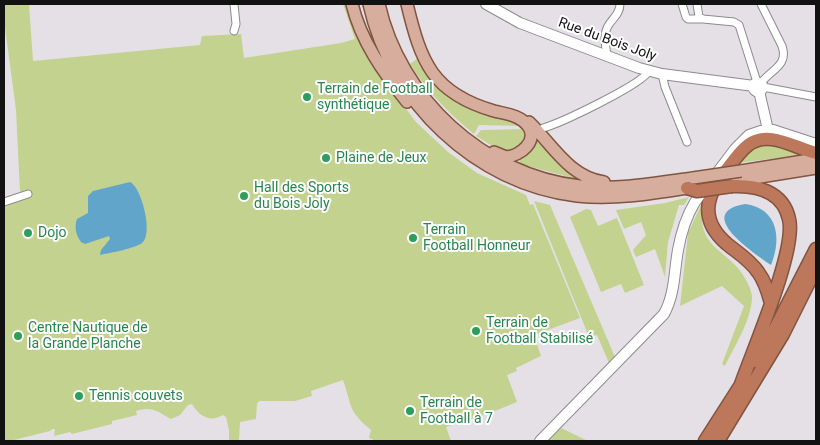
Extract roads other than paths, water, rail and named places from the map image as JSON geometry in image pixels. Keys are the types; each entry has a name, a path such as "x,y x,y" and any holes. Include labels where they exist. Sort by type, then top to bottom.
{"highway":[{"path":"770,303 766,286 758,271 723,240 714,229 708,210 710,194 740,153 753,141 771,139 816,153"},
{"path":"690,183 697,190 736,179 767,191 779,200 789,216 791,233 789,244 740,387"},
{"path":"706,441 776,327 816,248"},
{"path":"718,441 783,334 815,272"}],"main road":[{"path":"352,4 364,37 384,74 418,115 432,122"},
{"path":"369,4 383,50 394,71 419,107 432,122 467,152 494,169 516,180 551,191 577,196 643,195 690,183"},
{"path":"379,4 384,24 402,65 436,112 466,139 495,159 536,176 558,183 581,186 625,187 736,179 816,168"},
{"path":"407,4 419,49 430,70 438,80 457,96 485,108 516,116 524,121 530,128 530,140 521,152 510,157 500,156 456,129"},
{"name":"Rue du Bois Joly","path":"486,4 520,23 649,71 759,86"},
{"path":"759,86 768,130"},
{"path":"485,108 519,114 534,126 578,173 589,179 614,182 625,187"},
{"path":"540,441 664,314 672,296 682,231 692,207 739,143 754,133 778,130 816,144"},
{"path":"736,179 816,159"}],"street":[{"path":"234,4 236,24 234,31"},
{"path":"607,56 605,34 620,10 620,4"},
{"path":"682,4 688,20 703,19 734,22 739,25 754,77 759,86"},
{"path":"696,4 699,17 703,19"},
{"path":"759,86 779,67 784,54 782,46 761,4"},
{"path":"543,128 555,125 592,107 642,79 649,71"},
{"path":"662,74 665,87 687,142"},
{"path":"759,86 816,97"},
{"path":"4,202 28,194"}],"water":[{"path":"130,182 138,192 145,211 147,230 145,238 142,243 134,247 100,255 101,250 110,239 109,236 85,244 81,242 76,231 77,219 88,213 88,196 93,191"},
{"path":"745,204 756,207 771,218 776,235 776,245 771,265 742,243 726,224 725,216 730,209"}],"place":[{"name":"Terrain de Football synthétique","path":"307,97"},
{"name":"Plaine de Jeux","path":"326,158"},
{"name":"Hall des Sports du Bois Joly","path":"244,196"},
{"name":"Dojo","path":"28,233"},
{"name":"Terrain Football Honneur","path":"413,238"},
{"name":"Terrain de Football Stabilisé","path":"476,331"},
{"name":"Centre Nautique de la Grande Planche","path":"18,336"},
{"name":"Tennis couvets","path":"79,396"},
{"name":"Terrain de Football à 7","path":"410,411"}]}
